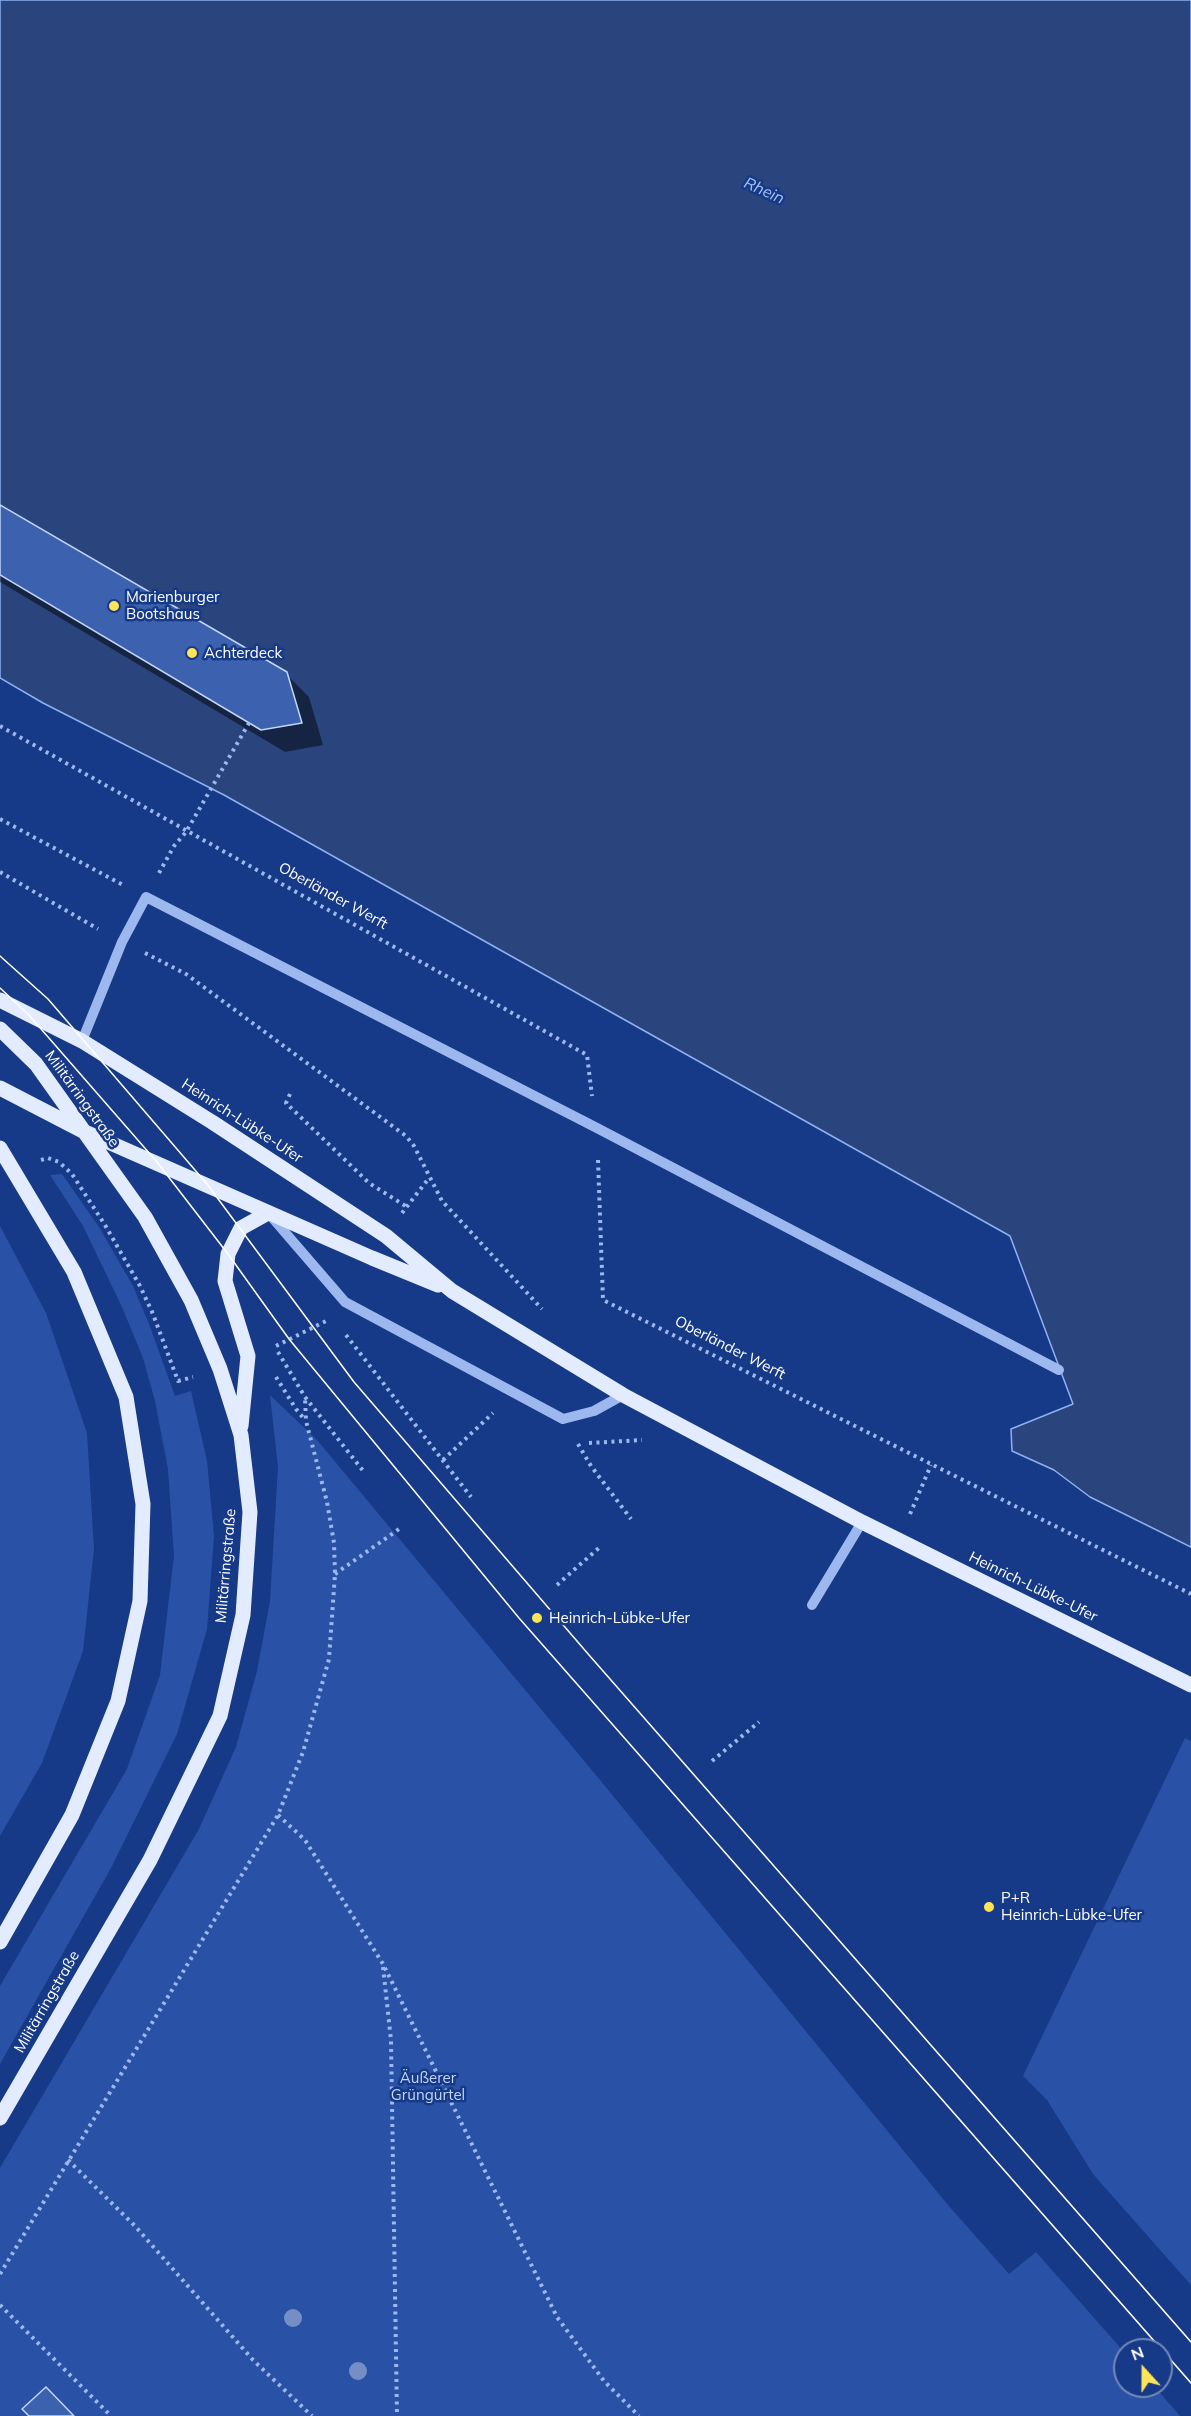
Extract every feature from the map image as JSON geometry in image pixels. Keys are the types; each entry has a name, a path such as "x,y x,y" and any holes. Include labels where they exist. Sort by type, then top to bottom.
{"main road":[{"name":"Heinrich-Lübke-Ufer","path":"0,1000 82,1041 212,1122 386,1236 452,1291"},
{"name":"Militärringstraße","path":"0,1029 36,1064 145,1217 191,1300 220,1369 241,1435 250,1512 243,1615 220,1716 150,1860 0,2118"},
{"name":"Heinrich-Lübke-Ufer","path":"0,1088 83,1131 452,1291 623,1395 862,1522 1191,1685"},
{"path":"0,1148 74,1272 126,1397 142,1504 140,1601 117,1701 72,1815 0,1942"},
{"path":"241,1435 248,1356 225,1281 228,1254 241,1228 268,1213"}],"lane":[{"path":"82,1041 122,942 146,897 597,1128 1059,1370"},
{"path":"268,1213 345,1302 563,1419 594,1411 623,1395"},
{"path":"812,1605 862,1522"}],"path":[{"path":"159,873 174,846 186,832 249,723"},
{"name":"Oberländer Werft","path":"0,726 587,1055 597,1128 603,1300 1191,1594"},
{"path":"0,819 146,897"},
{"path":"0,872 122,942 186,974 406,1136 414,1146 442,1201 547,1314"},
{"path":"290,1094 286,1103 369,1183 407,1207"},
{"path":"332,1318 275,1346 305,1397 364,1472"},
{"path":"339,1326 471,1497"},
{"path":"0,2274 278,1815 303,1752 329,1659 335,1574 334,1543 327,1502 306,1421 305,1397"},
{"path":"443,1460 495,1412"},
{"path":"577,1443 591,1466 631,1519"},
{"path":"916,1498 931,1465"},
{"path":"335,1574 402,1527"},
{"path":"557,1585 601,1546"},
{"path":"712,1761 759,1722"},
{"path":"278,1815 305,1839 383,1964 557,2317 603,2381 639,2416"},
{"path":"383,1964 391,2040 397,2416"},
{"path":"68,2160 135,2226 253,2360 312,2416"},
{"path":"0,2305 111,2416"}],"green space":[{"path":"62,1174 99,1227 133,1286 175,1396 191,1391 207,1461 214,1536 207,1629 177,1734 111,1868 0,2064 0,1986 127,1769 160,1675 174,1556 168,1469 155,1401 143,1358 122,1307 83,1226 50,1175"},
{"path":"0,1226 46,1313 87,1433 94,1549 83,1651 42,1763 0,1836"},
{"name":"Äußerer Grüngürtel","path":"270,1395 317,1440 600,1780 948,2205 1009,2274 1036,2252 1113,2339 1113,2398 1164,2398 1180,2416 0,2416 0,2168 199,1829 236,1747 257,1671 270,1601 278,1467"},
{"path":"1185,1738 1191,1741 1191,2285 1093,2174 1047,2100 1023,2076"}],"water":[{"name":"Rhein","path":"0,0 1191,0 1191,1547 1090,1497 1054,1470 1012,1451 1011,1429 1073,1404 1010,1236 224,795 43,703 0,678"}],"building":[{"name":"Marienburger Bootshaus","path":"0,505 287,672 302,723 261,730 0,575"},
{"path":"46,2387 74,2416 29,2416 22,2409"}],"tram line":[{"path":"0,956 48,999 207,1184 354,1382 589,1655 1191,2342"},
{"path":"0,988 28,1014 157,1162 228,1254 289,1339 519,1618 1191,2383"}],"place":[{"name":"Marienburger Bootshaus","path":"114,606"},
{"name":"Achterdeck","path":"192,653"},
{"name":"Heinrich-Lübke-Ufer","path":"537,1618"},
{"name":"P+R Heinrich-Lübke-Ufer","path":"989,1907"}]}
